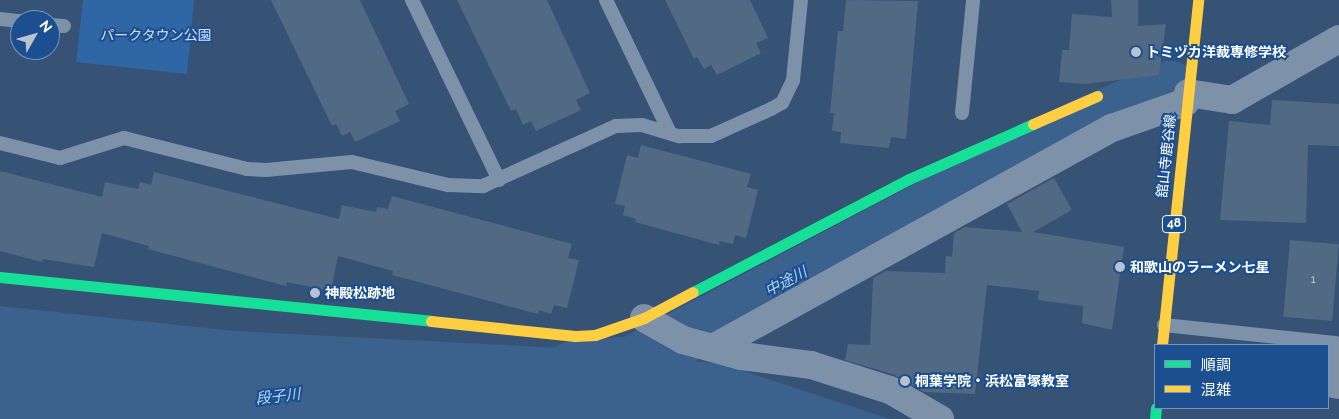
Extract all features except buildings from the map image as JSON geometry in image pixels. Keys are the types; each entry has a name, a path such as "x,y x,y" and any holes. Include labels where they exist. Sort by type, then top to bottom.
{"street":[{"name":"舘山寺鹿谷線","path":"1162,344 1198,0"},
{"path":"713,348 1112,128 1188,89 1232,100 1339,39"},
{"path":"0,278 575,336 605,333 644,318 909,178 1097,96"},
{"path":"644,318 683,340 741,356 811,364 890,390 940,419"}],"lane":[{"path":"412,0 499,180"},
{"path":"606,0 670,134"},
{"path":"0,143 60,158 124,138 247,169 266,170 352,162 466,187 499,180 616,126 642,126 670,134 710,136 782,102 793,80 801,0"},
{"path":"962,113 973,0"},
{"path":"1164,325 1334,343 1334,392 1339,392"}],"green space":[{"name":"パークタウン公園","path":"83,0 194,0 187,74 76,62"}],"water":[{"name":"段子川","path":"0,306 235,331 562,348 722,364 890,419 0,419"}],"waterway":[{"name":"中途川","path":"573,368 633,363 1084,125 1170,88"}],"traffic: fast":[{"path":"693,292 909,179 1033,124"},
{"path":"0,277 431,321"},
{"path":"1155,419 1156,409"}],"traffic: slow":[{"path":"1162,344 1198,0"},
{"path":"1033,124 1097,96"},
{"path":"431,321 575,336 595,335 644,318 693,292"}],"place":[{"name":"トミヅカ洋裁専修学校","path":"1136,52"},
{"name":"和歌山のラーメン七星","path":"1120,267"},
{"name":"神殿松跡地","path":"315,293"},
{"name":"桐葉学院・浜松富塚教室","path":"905,381"}]}
